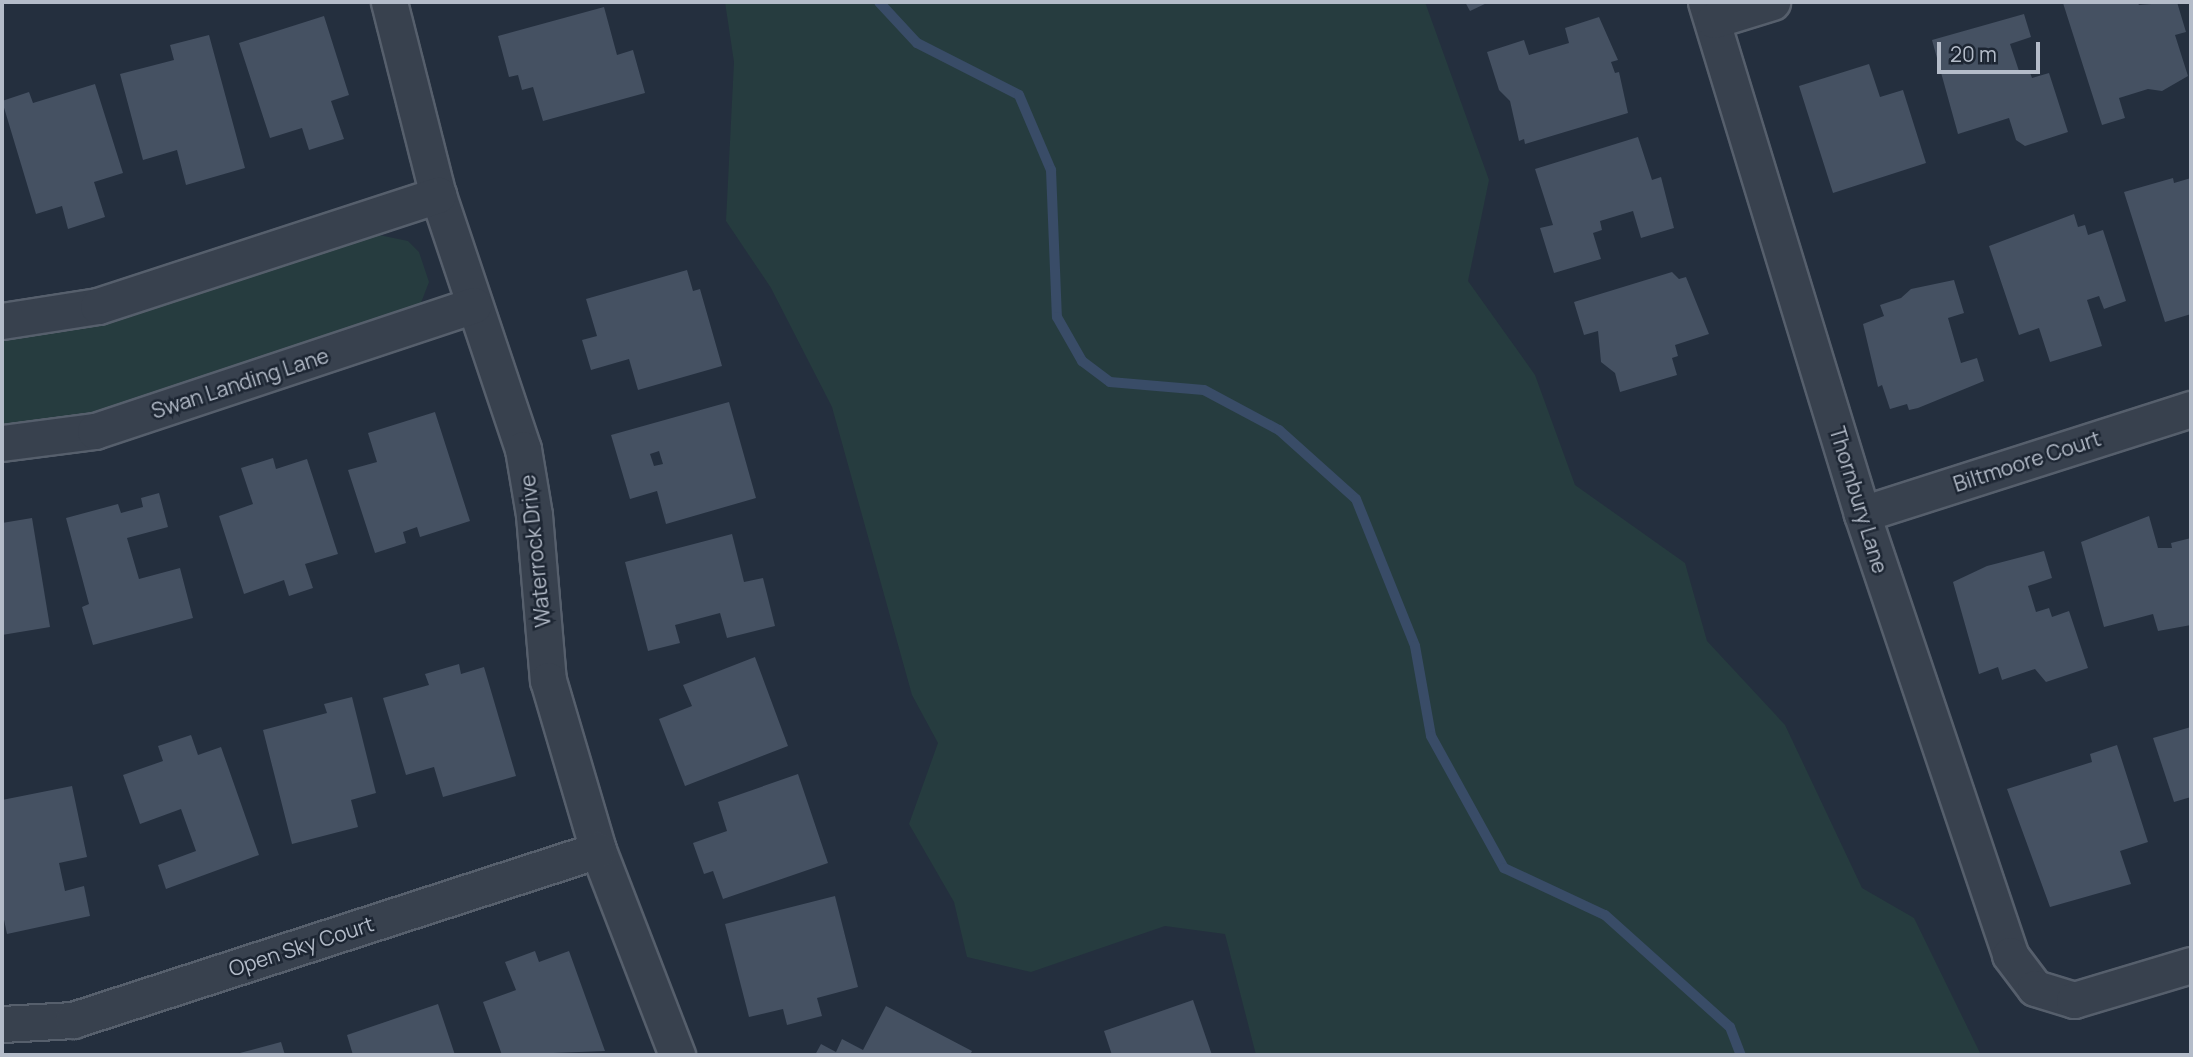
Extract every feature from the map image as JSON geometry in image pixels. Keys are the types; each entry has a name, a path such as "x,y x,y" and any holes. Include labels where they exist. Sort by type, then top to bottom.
{"street":[{"name":"Waterrock Drive","path":"389,2 439,195 523,449 534,515 548,680 598,850 677,1055"},
{"path":"1710,11 1772,2"},
{"name":"Thornbury Lane","path":"1710,11 1862,514 2010,955 2035,988 2074,1000 2095,998 2191,965"},
{"path":"2,321 98,306 439,195"},
{"name":"Swan Landing Lane","path":"2,443 95,431 474,305"},
{"name":"Biltmoore Court","path":"1862,514 2191,409"},
{"name":"Open Sky Court","path":"2,1024 73,1020 598,850"}],"green space":[{"path":"725,2 1425,2 1489,180 1468,281 1535,375 1575,485 1685,563 1707,641 1785,725 1862,888 1914,918 1981,1055 1256,1055 1225,934 1165,926 1031,972 967,957 954,902 909,824 938,743 912,695 832,407 771,288 726,221 734,62"},
{"path":"379,235 408,241 419,252 429,282 419,308 126,405 80,417 2,427 2,339 86,324"}],"building":[{"path":"1465,2 1489,2 1470,11"},
{"path":"2137,2 2139,5 2177,2 2186,32 2175,35 2188,76 2162,91 2148,89 2119,98 2125,118 2102,125 2063,3"},
{"path":"604,7 617,55 633,50 645,93 543,121 533,87 522,90 518,75 509,77 498,36"},
{"path":"2024,14 2031,37 2010,44 2020,74 2029,70 2032,78 2049,73 2068,132 2025,146 2016,140 2009,118 1958,134 1932,40"},
{"path":"324,16 349,95 331,101 344,139 309,150 302,128 270,138 239,43"},
{"path":"1599,17 1618,60 1611,62 1615,73 1619,72 1628,113 1525,144 1524,139 1519,141 1510,101 1499,90 1487,52 1524,40 1529,55 1569,43 1565,28"},
{"path":"209,35 245,168 186,185 177,150 143,160 120,74 174,60 170,45"},
{"path":"1869,64 1880,97 1903,90 1926,163 1833,193 1799,86"},
{"path":"95,84 123,173 94,182 105,217 68,229 62,206 36,214 2,101 29,92 33,103"},
{"path":"1638,137 1652,180 1661,177 1674,228 1641,238 1633,211 1600,221 1602,230 1593,233 1601,259 1554,273 1540,228 1553,225 1535,169"},
{"path":"2173,178 2174,183 2191,178 2191,314 2165,322 2124,192"},
{"path":"2074,214 2078,227 2085,225 2088,235 2103,230 2126,301 2104,309 2099,296 2087,300 2102,346 2050,362 2039,328 2019,335 1989,246"},
{"path":"687,270 693,291 700,289 722,366 638,390 629,359 591,370 582,340 597,336 586,299"},
{"path":"1672,272 1679,279 1686,277 1709,334 1675,345 1678,356 1672,358 1677,375 1620,392 1615,373 1601,362 1598,331 1584,335 1574,302"},
{"path":"1954,280 1964,313 1948,318 1961,363 1977,358 1984,381 1918,408 1909,410 1907,404 1890,409 1882,385 1878,387 1863,324 1884,316 1880,305 1901,298 1911,289"},
{"path":"729,402 756,498 666,524 657,491 630,499 611,435","holes":["659,451 663,464 654,466 650,454"]},
{"path":"435,412 470,521 420,537 417,527 403,532 406,543 375,553 348,470 377,462 368,433"},
{"path":"273,458 276,469 307,459 338,554 305,564 313,588 289,596 284,580 244,594 219,516 253,504 241,468"},
{"path":"159,493 168,527 127,538 139,579 180,568 193,618 93,645 82,607 89,604 66,518 118,504 121,513 143,507 141,498"},
{"path":"2149,516 2158,548 2172,548 2171,543 2191,538 2191,625 2158,631 2153,614 2104,627 2081,542"},
{"path":"32,518 50,627 2,635 2,523"},
{"path":"732,534 744,582 763,578 775,626 727,638 720,613 675,625 680,643 648,651 625,562"},
{"path":"2044,551 2052,578 2028,586 2036,612 2049,608 2052,617 2069,611 2088,668 2046,682 2035,669 2002,680 1998,667 1979,674 1953,582 1987,566"},
{"path":"755,657 788,746 685,786 659,719 692,706 683,685"},
{"path":"459,664 461,674 484,667 516,776 443,797 434,767 406,775 383,698 429,685 425,674"},
{"path":"352,697 376,793 351,800 358,827 292,844 263,730 327,713 324,704"},
{"path":"2191,727 2191,797 2174,802 2153,738"},
{"path":"191,735 198,755 221,747 259,855 166,889 158,865 196,851 181,809 140,824 123,775 163,761 158,746"},
{"path":"2117,745 2148,842 2120,851 2131,884 2050,907 2007,789 2092,762 2090,754"},
{"path":"798,774 828,863 723,899 713,871 704,874 693,843 727,831 718,802"},
{"path":"72,786 87,857 59,863 65,891 84,886 90,916 7,934 2,910 2,800"},
{"path":"835,896 858,987 817,998 822,1016 787,1025 783,1009 749,1017 725,924"},
{"path":"535,951 539,962 569,951 605,1051 502,1055 483,1002 516,990 505,962"},
{"path":"1193,1000 1212,1055 1112,1055 1104,1031"},
{"path":"438,1004 455,1055 353,1055 347,1035"},
{"path":"886,1006 972,1051 970,1055 815,1055 821,1044 836,1052 842,1039 863,1050"},
{"path":"281,1042 285,1055 236,1054"}],"waterway":[{"path":"879,2 917,43 1019,95 1051,170 1057,317 1082,361 1110,382 1204,390 1279,430 1356,499 1415,646 1431,736 1504,868 1605,915 1730,1027 1741,1055"}]}
